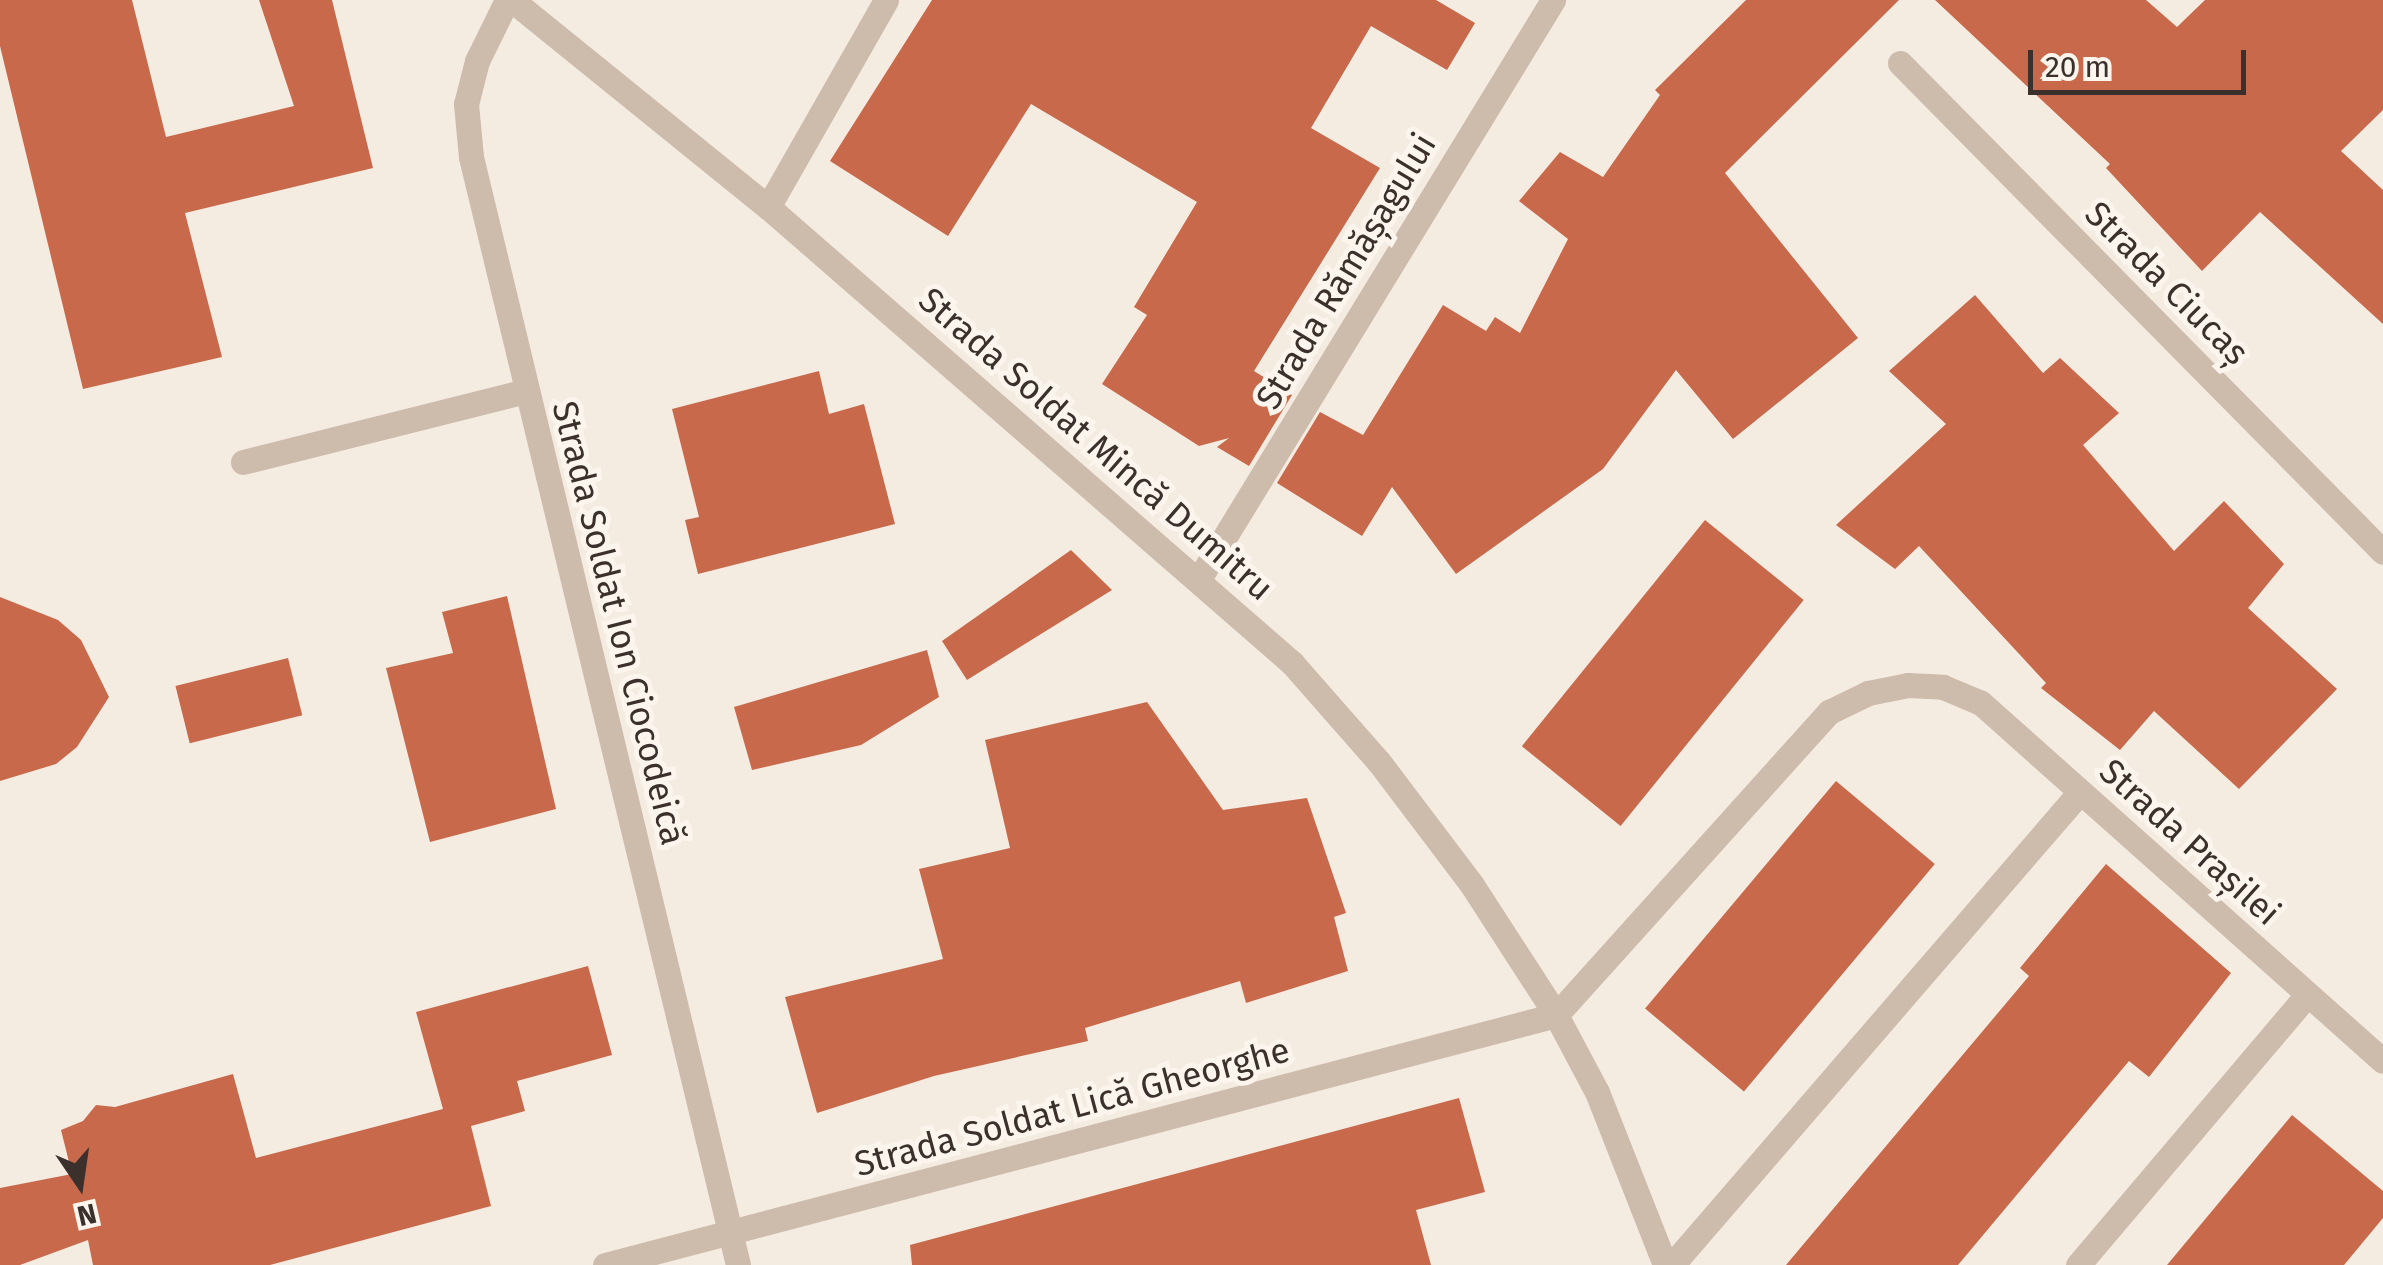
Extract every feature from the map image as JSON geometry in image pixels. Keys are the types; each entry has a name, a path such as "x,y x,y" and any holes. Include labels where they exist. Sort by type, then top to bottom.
{"street":[{"name":"Strada Soldat Mincă Dumitru","path":"510,0 768,207 1292,662 1379,762 1472,885 1556,1014 1596,1092 1668,1265"},
{"name":"Strada Soldat Ion Ciocodeică","path":"510,0 477,61 466,104 471,156 738,1265"},
{"path":"768,207 886,0"},
{"name":"Strada Rămășagului","path":"1199,579 1553,0"},
{"name":"Strada Ciucaș","path":"1900,64 2383,552"},
{"path":"243,462 526,390"},
{"name":"Strada Prașilei","path":"1556,1014 1829,712 1868,693 1943,687 1981,703 2383,1061"},
{"path":"1668,1265 2080,792"},
{"path":"2078,1265 2308,994"},
{"name":"Strada Soldat Lică Gheorghe","path":"606,1265 1556,1014"}],"building":[{"path":"0,0 132,0 166,137 294,106 259,0 332,0 373,168 185,213 222,357 83,389 0,46"},
{"path":"932,0 1436,0 1475,23 1447,70 1371,26 1311,128 1380,168 1254,371 1292,395 1249,466 1217,447 1229,438 1199,446 1102,384 1147,315 1134,307 1197,202 1031,104 948,236 830,161"},
{"path":"1746,0 1899,0 1725,173 1858,338 1733,439 1676,370 1603,469 1456,574 1392,487 1362,536 1277,483 1320,412 1363,435 1443,305 1486,331 1495,317 1520,333 1568,239 1519,201 1560,152 1603,177 1660,95 1655,90"},
{"path":"1935,0 2146,0 2177,27 2205,0 2383,0 2383,110 2341,151 2383,190 2383,324 2260,212 2202,271 2106,168 2110,164"},
{"path":"1975,295 2043,373 2060,358 2119,413 2083,445 2174,551 2224,501 2284,564 2248,608 2337,689 2239,789 2154,711 2120,750 2041,688 2046,683 1919,546 1895,569 1836,525 1946,424 1889,371"},
{"path":"819,371 829,414 864,404 895,524 698,574 685,520 699,517 672,409"},
{"path":"1705,520 1804,600 1621,826 1522,746"},
{"path":"1071,550 1112,590 967,680 942,641"},
{"path":"507,596 556,809 430,842 386,668 453,653 442,612"},
{"path":"0,597 58,620 81,640 109,697 77,747 56,764 0,781"},
{"path":"927,650 939,697 861,745 752,770 734,707"},
{"path":"288,658 302,715 190,743 175,686"},
{"path":"1147,702 1223,810 1307,798 1346,913 1334,917 1348,971 1246,1003 1240,981 1085,1028 1088,1041 934,1076 817,1113 785,997 943,959 919,869 1010,848 985,740"},
{"path":"1836,781 1935,864 1744,1091 1645,1009"},
{"path":"2106,864 2231,973 2149,1077 2129,1061 1958,1265 1786,1265 2029,976 2020,968"},
{"path":"588,966 612,1055 517,1081 525,1111 471,1126 491,1206 270,1265 93,1265 88,1240 20,1265 0,1265 0,1188 72,1174 61,1130 83,1121 96,1105 115,1107 233,1074 256,1158 443,1109 416,1012"},
{"path":"1459,1098 1485,1192 1416,1210 1431,1265 912,1265 910,1245"},
{"path":"2292,1115 2383,1191 2383,1218 2344,1265 2167,1265"}]}
